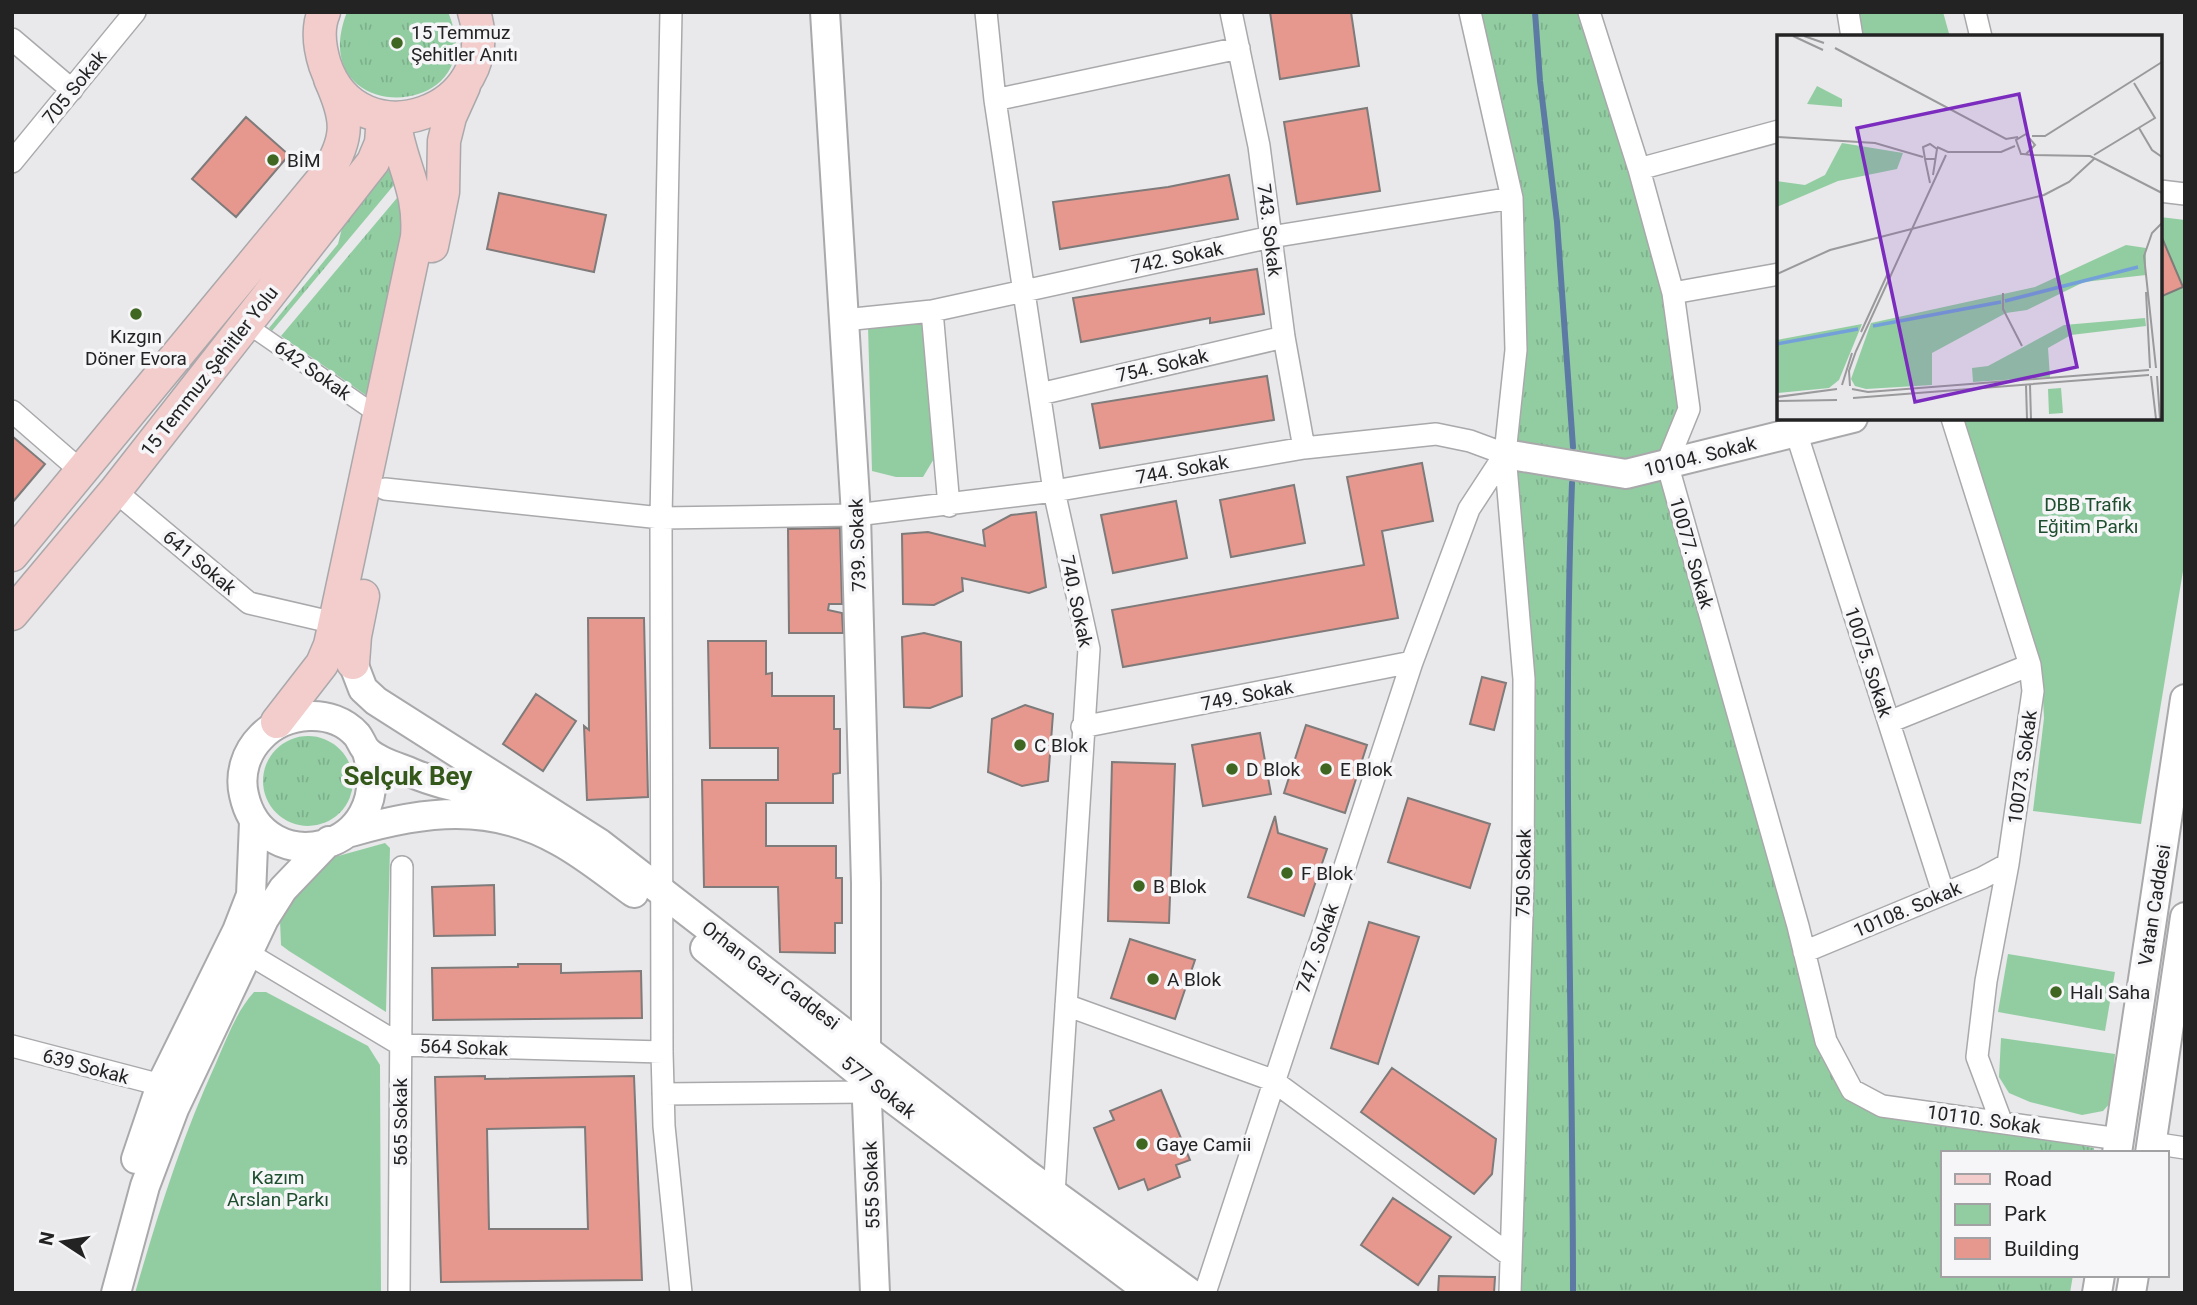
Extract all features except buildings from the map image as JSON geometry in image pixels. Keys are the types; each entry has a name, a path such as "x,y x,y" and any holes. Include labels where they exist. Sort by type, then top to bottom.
{"main road":[{"name":"15 Temmuz Şehitler Yolu","path":"12,555 326,175 338,156 345,124 343,108 320,49 324,12"},
{"path":"474,12 477,49"},
{"path":"353,663 355,636 443,192 444,141 450,117 473,68 490,12"},
{"path":"330,79 351,102 388,118 411,118 440,107 464,86"},
{"name":"15 Temmuz Şehitler Yolu","path":"12,614 115,491 373,162 388,118"},
{"path":"277,722 322,664 335,622 417,237 419,215 411,174 388,118"}],"street":[{"name":"705 Sokak","path":"12,162 135,12"},
{"path":"671,12 661,518 662,1052 663,1094 681,1293"},
{"name":"739. Sokak","path":"825,12 856,515 867,1085"},
{"name":"740. Sokak","path":"986,12 995,100 1054,491 1089,649 1054,1195"},
{"name":"743. Sokak","path":"1231,12 1259,146 1284,337 1304,448"},
{"name":"750 Sokak","path":"1470,12 1512,198 1516,350 1505,454 1524,679 1523,881 1510,1293"},
{"path":"1849,12 1852,35"},
{"path":"1975,12 1981,35"},
{"path":"1595,13 1673,293 1689,409 1667,463"},
{"path":"12,40 72,90"},
{"path":"995,100 1239,48"},
{"path":"1639,169 1777,132"},
{"path":"2162,191 2185,194"},
{"name":"742. Sokak","path":"844,320 932,311 1271,237 1512,198"},
{"path":"1673,293 1777,274"},
{"path":"932,311 948,506"},
{"name":"642 Sokak","path":"246,324 379,416"},
{"name":"754. Sokak","path":"1040,394 1284,337"},
{"path":"12,411 81,471"},
{"name":"10104. Sokak","path":"1505,454 1626,474 1845,420"},
{"name":"10073. Sokak","path":"1953,420 2030,665 2033,691 2008,864 1986,981 1977,1057 2001,1121"},
{"name":"10075. Sokak","path":"1796,432 1943,892"},
{"name":"744. Sokak","path":"385,489 661,518 856,515 948,506 1054,491 1304,448 1436,434 1470,441 1505,454"},
{"name":"747. Sokak","path":"1205,1293 1272,1080 1412,662 1469,509 1505,454"},
{"name":"10077. Sokak","path":"1667,463 1804,952 1826,1041 1852,1090"},
{"name":"641 Sokak","path":"115,491 249,603 335,622"},
{"name":"749. Sokak","path":"1082,727 1412,662"},
{"path":"116,1293 145,1186 174,1109 264,919 284,889 365,816 372,796 373,774 362,743 353,663"},
{"name":"Orhan Gazi Caddesi","path":"353,663 363,689 376,701 546,812 599,843 661,902 867,1048 1054,1195 1190,1293"},
{"path":"1889,722 2030,665"},
{"name":"Vatan Caddesi","path":"2118,1146 2185,699"},
{"path":"97,1293 161,1085 251,895 254,822 242,786 244,765 254,744 277,722 313,716 335,721 362,743 415,774 546,812"},
{"name":"577 Sokak","path":"340,837 402,817 439,813 482,814 540,831 610,876 661,902 867,1085 1151,1293"},
{"path":"254,822 273,838 292,846 313,848 340,837"},
{"name":"10108. Sokak","path":"1804,952 1982,878 2008,864"},
{"name":"565 Sokak","path":"399,1293 402,867"},
{"name":"Vatan Caddesi","path":"2151,1148 2185,917"},
{"name":"564 Sokak","path":"249,954 401,1045 662,1052"},
{"path":"1066,1005 1272,1080 1511,1256"},
{"name":"639 Sokak","path":"12,1046 161,1085"},
{"path":"663,1094 867,1085"},
{"name":"555 Sokak","path":"867,1085 875,1293"},
{"name":"10110. Sokak","path":"1852,1090 1882,1106 2001,1121 2118,1146"},
{"path":"2151,1148 2185,1148"}],"green space":[{"path":"347,12 448,12 456,49 446,75 425,92 398,98 371,93 350,77 340,50"},
{"path":"1470,12 1589,12 1639,169 1689,409 1667,463 1804,952 1852,1090 1882,1106 2094,1148 2094,1151 1941,1151 1941,1277 2073,1277 2070,1293 1512,1293 1523,882 1505,454 1512,198"},
{"path":"1855,12 1943,12 1949,35 1855,35"},
{"path":"387,165 399,179 272,331 269,328 338,244 343,224"},
{"path":"402,192 406,216 367,396 281,336"},
{"name":"DBB Trafik Eğitim Parkı","path":"2162,217 2185,220 2185,559 2141,824 2033,811 2044,718 2042,681 1957,420 2162,420"},
{"path":"926,316 935,457 923,477 896,477 872,471 868,326"},
{"path":"308,736 325,739 340,749 350,764 353,781 350,798 340,813 325,823 308,826 291,823 276,813 266,798 263,781 266,764 276,749 291,739"},
{"path":"385,843 390,848 386,1012 281,945 280,920 286,908 331,858"},
{"name":"Halı Saha","path":"2008,954 2115,972 2105,1031 1998,1012"},
{"name":"Kazım Arslan Parkı","path":"254,992 266,992 368,1046 380,1065 381,1293 135,1293 192,1119 232,1026"},
{"path":"2001,1038 2115,1054 2112,1101 2103,1111 2082,1115 2030,1102 2009,1093 1999,1077"}],"waterway":[{"path":"1535,12 1540,81 1557,222 1573,447"},
{"path":"1572,483 1568,787 1573,1293"}],"place":[{"name":"15 Temmuz Şehitler Anıtı","path":"397,43"},
{"name":"BİM","path":"273,160"},
{"name":"Kızgın Döner Evora","path":"136,314"},
{"name":"C Blok","path":"1020,745"},
{"name":"D Blok","path":"1232,769"},
{"name":"E Blok","path":"1326,769"},
{"name":"F Blok","path":"1287,873"},
{"name":"B Blok","path":"1139,886"},
{"name":"A Blok","path":"1153,979"},
{"name":"Halı Saha","path":"2056,992"},
{"name":"Gaye Camii","path":"1142,1144"}],"district":[{"name":"Selçuk Bey","path":"408,776"}]}
